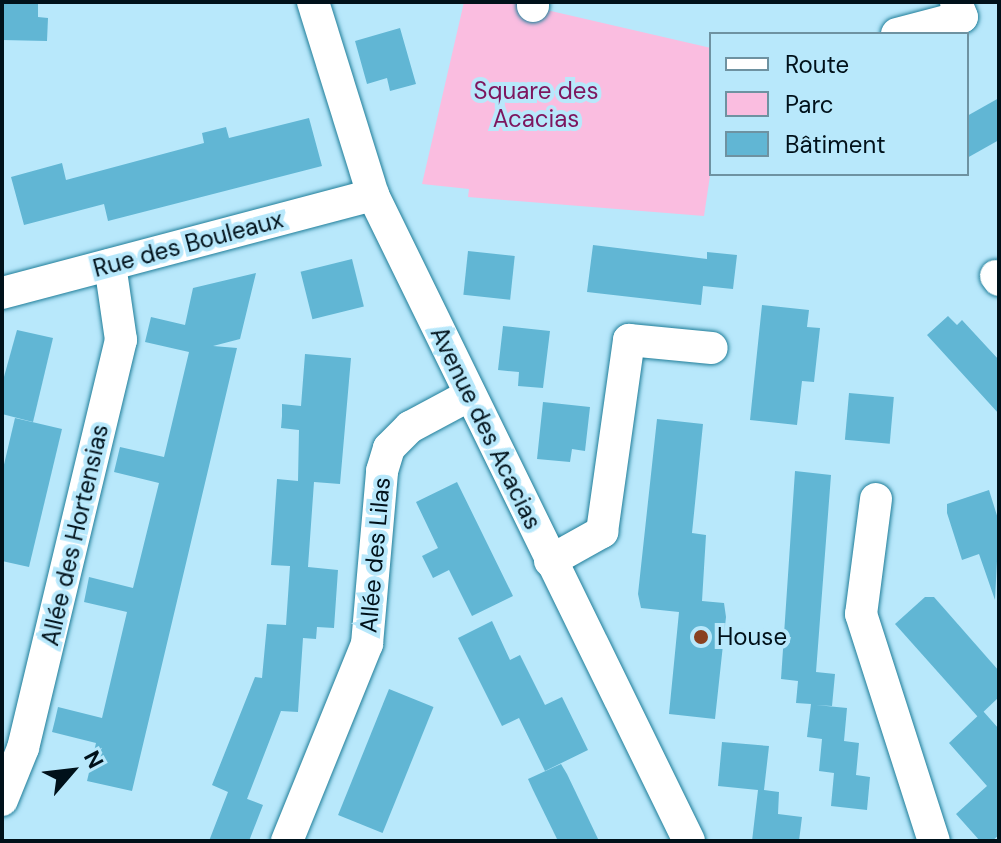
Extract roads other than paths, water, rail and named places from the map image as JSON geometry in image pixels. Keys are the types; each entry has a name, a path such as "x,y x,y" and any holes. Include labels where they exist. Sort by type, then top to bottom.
{"street":[{"name":"Avenue des Acacias","path":"313,2 373,195 689,841"},
{"path":"905,32 962,17 956,2"},
{"name":"Rue des Bouleaux","path":"2,293 373,195"},
{"name":"Allée des Hortensias","path":"2,800 23,748 121,340 110,265"},
{"path":"550,561 602,532 629,340 712,348"},
{"name":"Allée des Lilas","path":"287,841 367,644 382,471 389,448 410,427 470,395"},
{"path":"876,499 861,614 934,841"}],"place":[{"name":"House","path":"701,637"}],"park label":[{"name":"Square des Acacias","path":"536,105"}]}
